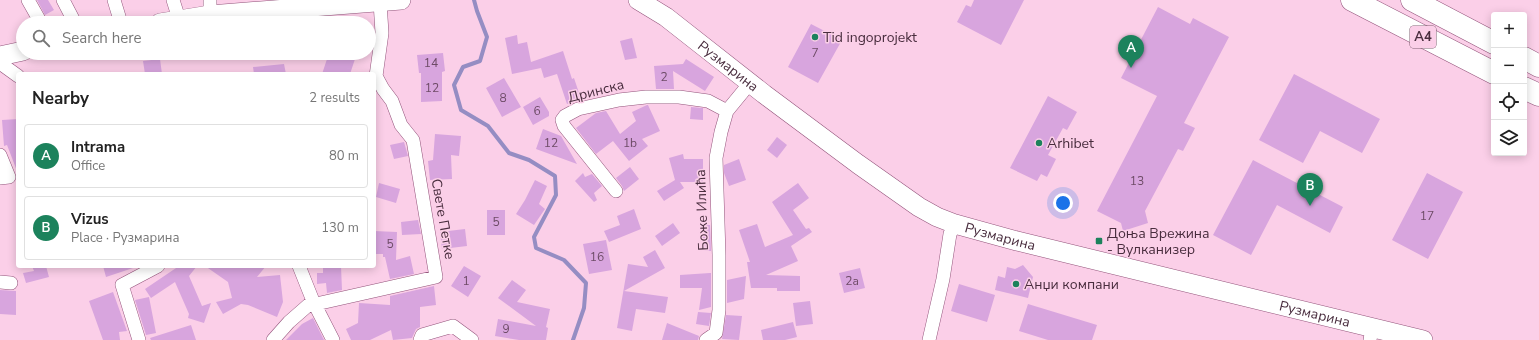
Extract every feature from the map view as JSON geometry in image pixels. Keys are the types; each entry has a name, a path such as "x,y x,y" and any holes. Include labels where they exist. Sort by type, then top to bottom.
{"highway":[{"name":"A4","path":"1352,0 1491,71"},
{"name":"A4","path":"1412,0 1491,41"},
{"path":"1527,60 1539,66"},
{"path":"1527,89 1539,95"}],"main road":[{"path":"189,16 210,8 401,0"},
{"name":"Рузмарина","path":"638,0 666,17 750,83 903,196 937,217 954,224 1017,241 1371,334 1423,340"},
{"path":"0,62 16,54"}],"street":[{"path":"28,0 37,16"},
{"path":"63,0 71,16"},
{"path":"114,0 119,16"},
{"path":"173,0 178,16"},
{"name":"Свете Петке","path":"315,302 436,277 413,140 401,125 392,101 376,76 382,33 380,2"},
{"path":"0,62 16,74"},
{"name":"Боже Илића","path":"706,340 716,333 719,310 716,158 727,111 750,83"},
{"name":"Дринска","path":"616,191 564,126 562,120 565,116 578,109 618,100 646,97 679,97 708,101 727,111"},
{"path":"0,155 9,177 0,178"},
{"path":"929,340 943,279 950,234 954,224"},
{"path":"139,340 122,285 154,268"},
{"path":"300,268 333,340"},
{"path":"274,340 289,322 315,302"},
{"path":"420,340 422,336 453,326 472,340"}],"building":[{"path":"37,0 48,0 54,10 45,15"},
{"path":"974,0 1024,0 1001,45 957,22 966,5 971,7"},
{"path":"1158,7 1190,24 1193,18 1229,37 1184,123 1195,128 1183,151 1178,149 1145,211 1148,223 1123,231 1121,223 1097,211 1157,96 1121,78"},
{"path":"811,24 842,40 818,83 788,67"},
{"path":"517,35 518,44 527,42 531,62 563,51 572,79 574,78 581,99 567,104 557,74 544,78 541,68 512,74 505,38"},
{"path":"632,38 637,58 625,60 620,41"},
{"path":"443,53 445,71 442,72 442,101 421,102 421,73 419,73 417,55"},
{"path":"686,59 714,77 705,91 673,71 674,89 656,89 654,66 683,64"},
{"path":"160,60 162,72 145,72 143,61"},
{"path":"327,60 355,60 351,72 323,72"},
{"path":"284,64 286,72 254,72 253,67"},
{"path":"1294,74 1380,119 1362,153 1320,131 1303,163 1259,140"},
{"path":"504,78 521,107 502,117 486,88"},
{"name":"Arhibet","path":"1048,96 1077,112 1067,130 1063,128 1048,155 1056,159 1047,177 1041,174 1037,181 1010,168"},
{"path":"540,97 549,112 549,116 533,125 523,107"},
{"path":"647,105 660,131 642,139 648,146 629,161 613,141 596,154 576,128 596,113 606,111 620,134 636,121 632,112"},
{"path":"691,107 703,108 703,120 690,119"},
{"path":"16,119 16,168 7,145 4,146 2,120"},
{"path":"543,129 561,136 577,164 536,149"},
{"path":"435,134 461,136 459,156 451,155 452,179 430,180 428,161 433,160"},
{"path":"777,137 787,145 777,158 767,150"},
{"path":"404,142 408,156 394,159 390,145"},
{"path":"683,154 684,159 703,159 703,182 680,182 684,188 664,201 657,191 675,180 669,158"},
{"path":"739,159 746,180 729,186 724,173 724,165"},
{"path":"1253,160 1343,207 1330,233 1277,205 1251,255 1213,235"},
{"path":"630,167 639,179 624,191 616,178"},
{"path":"583,173 585,177 592,174 602,186 594,193 597,200 594,202 575,181"},
{"path":"1427,173 1463,192 1428,259 1392,240"},
{"path":"535,180 547,186 539,204 545,209 534,225 516,214"},
{"path":"379,183 400,189 396,203 376,197"},
{"path":"798,183 809,198 793,210 806,229 809,228 812,232 791,246 798,261 766,275 800,276 800,291 777,291 777,288 751,288 747,262 750,262 739,230 757,224 765,247 793,235 772,202"},
{"path":"634,209 641,229 609,242 604,231 620,225 617,216"},
{"path":"487,210 505,210 505,235 487,235"},
{"path":"418,220 421,234 402,235 401,222"},
{"path":"673,223 680,233 662,246 655,236"},
{"path":"701,225 710,225 711,251 703,251"},
{"path":"465,229 467,246 442,249 440,232"},
{"path":"376,231 397,232 396,260 410,256 414,274 390,279 383,254 376,254"},
{"path":"606,240 612,270 589,274 583,244"},
{"path":"655,250 665,268 624,291 668,297 665,313 636,309 632,331 617,328 628,264 648,267 643,257"},
{"path":"1023,265 1033,277 1028,298 995,290 998,276 1005,278 1007,267 1015,269"},
{"path":"464,266 481,276 468,297 451,286"},
{"path":"33,268 47,268 49,277 26,283 23,273 34,271"},
{"path":"104,268 133,268 106,277"},
{"path":"176,268 195,268 189,276 202,306 211,303 204,323 188,318 189,314 175,282 151,298 145,289"},
{"path":"208,268 264,268 257,277 280,275 283,302 277,317 248,305 241,304 223,314 216,302 232,298 228,282"},
{"path":"323,268 341,268 342,290 327,293 326,283 317,284 317,273 323,273"},
{"path":"860,268 865,288 844,293 839,273"},
{"path":"711,273 711,307 699,310 702,288 680,288 680,275"},
{"path":"746,276 744,299 727,303 727,280"},
{"path":"512,280 526,290 517,302 550,309 546,327 548,328 546,340 519,340 495,336 498,319 536,326 498,298"},
{"path":"959,284 995,295 987,322 951,311"},
{"path":"434,286 436,305 420,307 420,327 416,329 412,338 393,340 391,330 370,340 351,340 346,329 358,323 359,303 390,305 390,296"},
{"path":"0,290 16,291 16,315 0,314"},
{"path":"113,292 127,331 119,332 120,340 103,340 89,301"},
{"path":"149,297 156,333 146,335 135,300"},
{"path":"810,301 813,324 796,326 793,303"},
{"path":"1028,304 1097,325 1092,340 1048,340 1019,331"},
{"path":"698,312 711,313 709,326 696,324"},
{"path":"726,315 742,316 739,340 722,339"},
{"path":"313,318 324,340 286,340 302,324"},
{"path":"793,322 797,337 785,340 763,340 761,330"},
{"path":"667,323 699,336 698,340 662,340"},
{"path":"191,325 196,340 151,340 150,338"}],"waterway":[{"path":"474,0 487,37 480,61 463,67 454,85 461,110 488,126 509,153 529,160 555,176 556,195 534,237 536,248 564,260 586,283 584,308 573,340"}],"place":[{"name":"Tid ingoprojekt","path":"815,37"},
{"name":"Intrama","path":"1131,68"},
{"name":"Arhibet","path":"1039,143"},
{"name":"Vizus","path":"1310,206"},
{"name":"Доња Врежина - Вулканизер","path":"1099,241"},
{"name":"Анџи компани","path":"1016,284"}]}
